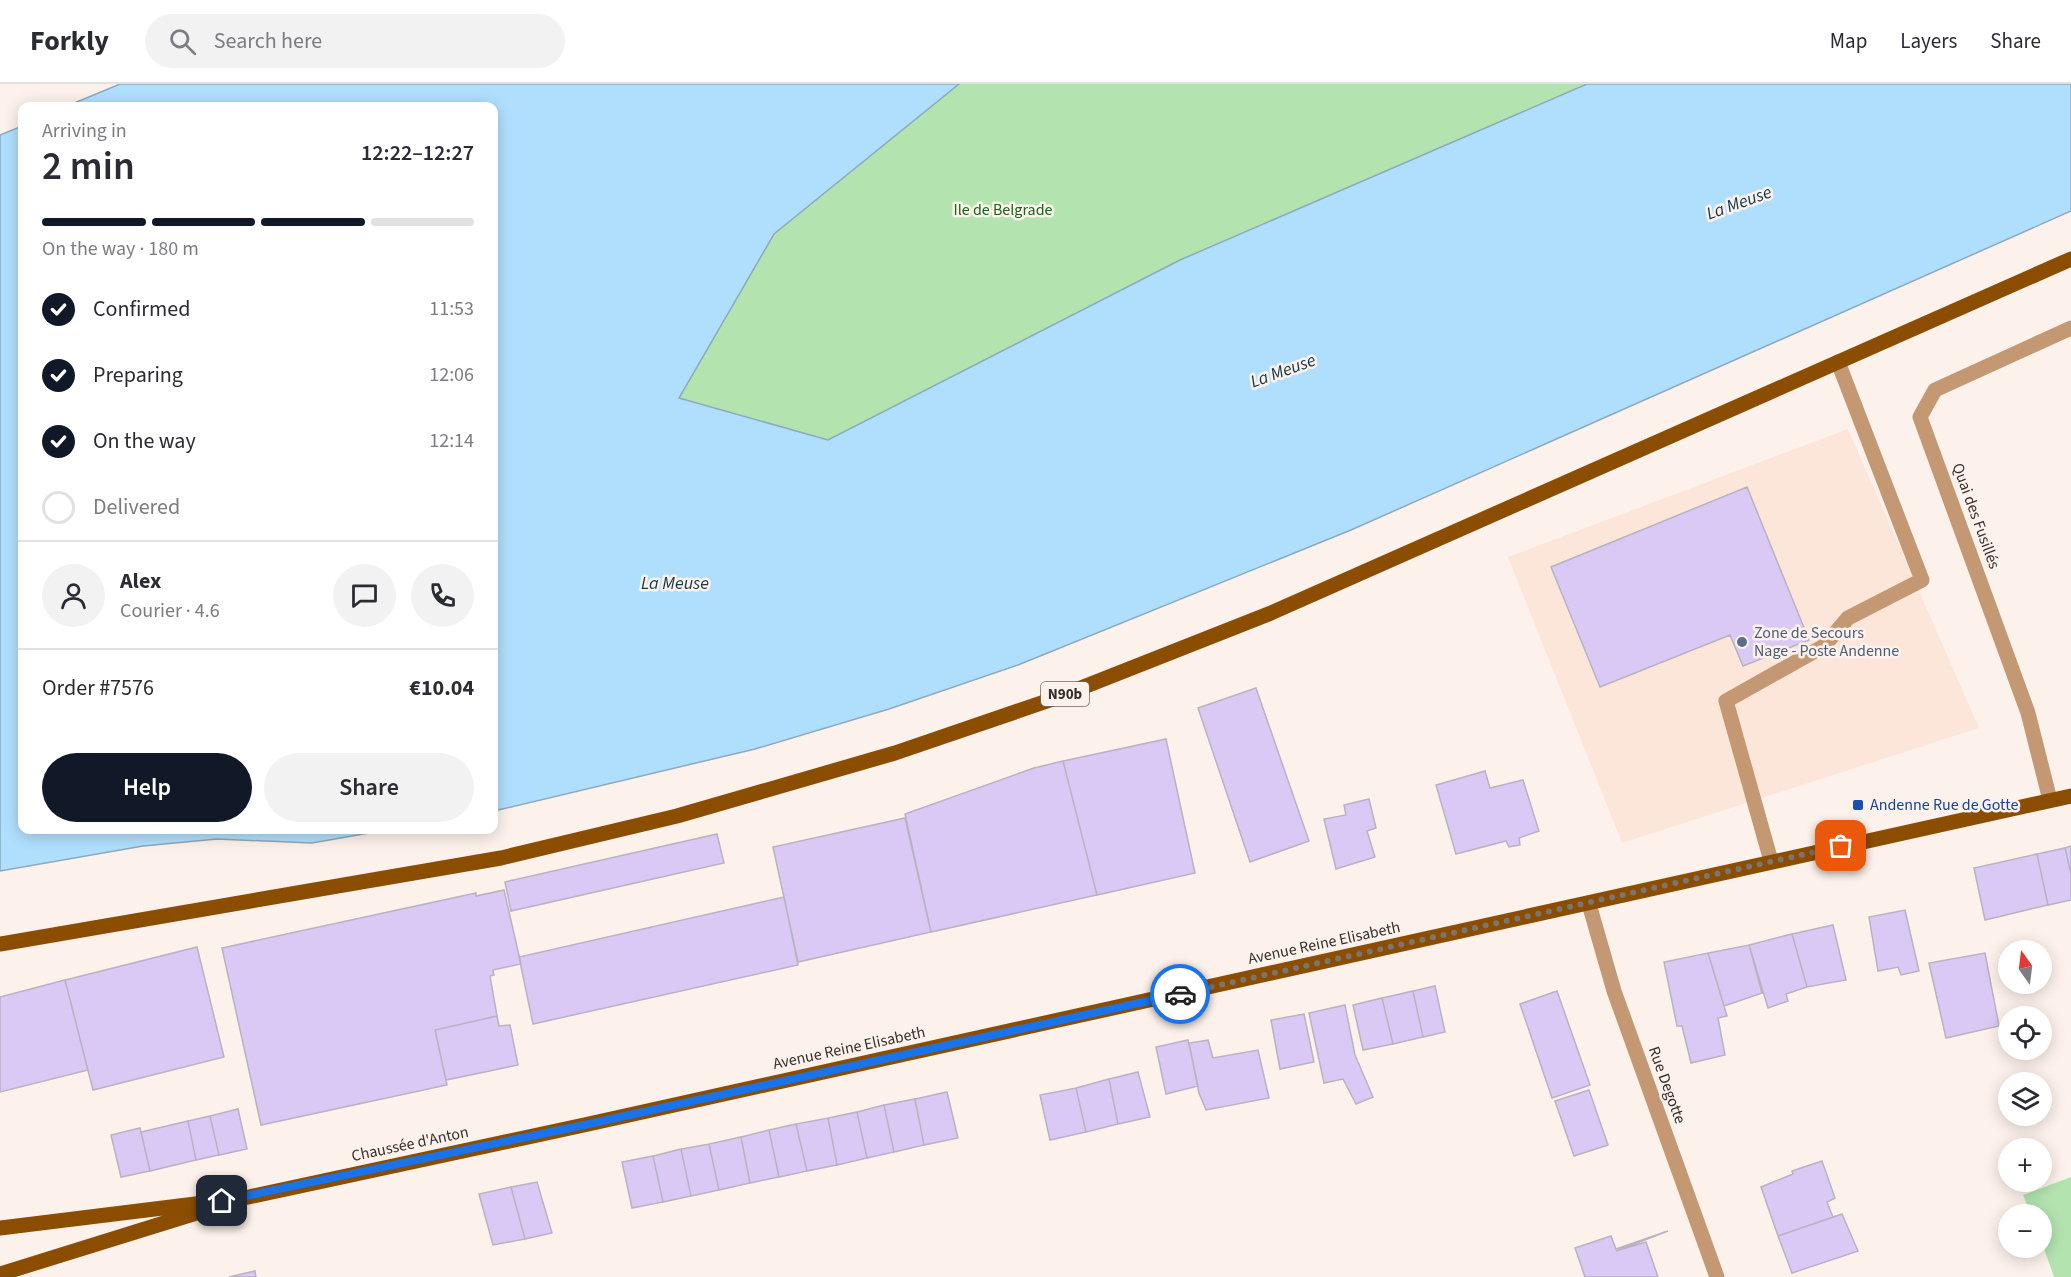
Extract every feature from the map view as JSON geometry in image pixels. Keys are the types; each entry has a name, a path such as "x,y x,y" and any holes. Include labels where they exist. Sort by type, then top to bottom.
{"main road":[{"name":"N90b","path":"0,944 501,858 688,813 895,753 1053,699 1271,613 2071,259"},
{"name":"Avenue Reine Elisabeth","path":"584,1125 2071,796"},
{"name":"Chaussée d'Anton","path":"0,1228 244,1198 584,1125"},
{"name":"Chaussée d'Anton","path":"0,1274 244,1198"}],"street":[{"name":"Quai des Fusillés","path":"2050,800 2028,713 1920,417 1935,390 2071,328"},
{"path":"1771,861 1726,701 1824,646 1848,618 1922,580 1838,362"},
{"name":"Rue Degotte","path":"1589,904 1614,991 1717,1277"}],"shaded area":[{"name":"Zone de Secours Nage - Poste Andenne","path":"1848,429 1979,728 1622,843 1508,557"}],"green space":[{"name":"Ile de Belgrade","path":"959,84 1587,84 1180,260 828,440 679,398 774,234"},
{"path":"2071,1177 2071,1277 2054,1277 2047,1258 2052,1258 2052,1204 2027,1204 2023,1195 2031,1192 2052,1192 2052,1184"}],"water":[{"name":"La Meuse","path":"120,84 959,84 774,234 679,398 828,440 1180,260 1587,84 2071,84 2071,211 1351,530 1018,665 889,709 755,749 498,810 498,102 77,102"},
{"path":"18,128 18,834 363,834 312,843 217,839 143,846 0,871 0,135"}],"building":[{"path":"1747,487 1809,640 1743,666 1730,635 1600,687 1551,567"},
{"path":"1256,688 1309,841 1250,862 1198,708"},
{"path":"1166,739 1195,873 1097,895 1063,761"},
{"path":"1063,761 1097,895 931,932 905,814 1034,768"},
{"path":"1485,771 1490,788 1523,780 1539,831 1519,838 1520,845 1509,847 1506,841 1456,854 1436,785"},
{"path":"1369,799 1376,828 1367,831 1375,857 1336,869 1324,819 1346,815 1344,805"},
{"path":"905,818 931,932 798,962 773,847"},
{"path":"717,834 724,863 511,911 505,882"},
{"path":"2071,846 2071,874 2065,848"},
{"path":"2065,848 2071,874 2071,900 2048,905 2037,854"},
{"path":"2037,854 2048,905 1985,920 1974,868"},
{"path":"504,890 521,964 493,970 494,975 490,976 497,1016 435,1030 447,1085 261,1125 222,948 476,893 476,896"},
{"path":"784,897 798,965 533,1024 519,957"},
{"path":"1905,910 1919,971 1901,975 1898,967 1878,971 1869,917"},
{"path":"1833,925 1846,980 1807,987 1792,934"},
{"path":"1792,934 1807,987 1786,994 1788,1001 1768,1008 1749,945"},
{"path":"1749,945 1762,993 1724,1006 1708,953"},
{"path":"197,947 224,1057 93,1090 65,980"},
{"path":"1708,953 1727,1016 1718,1018 1725,1055 1691,1063 1682,1026 1677,1026 1664,962"},
{"path":"1985,953 1998,1026 1946,1038 1929,963"},
{"path":"65,980 88,1070 0,1092 0,997"},
{"path":"1435,986 1445,1032 1423,1037 1413,991"},
{"path":"1413,991 1423,1037 1393,1044 1382,998"},
{"path":"1557,991 1590,1085 1552,1098 1520,1004"},
{"path":"1382,998 1393,1044 1363,1050 1353,1005"},
{"path":"1345,1005 1355,1055 1373,1097 1356,1104 1343,1079 1324,1083 1309,1013"},
{"path":"1304,1014 1314,1062 1280,1069 1271,1020"},
{"path":"497,1016 499,1026 510,1025 518,1065 446,1080 435,1030"},
{"path":"1188,1040 1198,1086 1166,1094 1156,1047"},
{"path":"1208,1040 1213,1058 1258,1050 1269,1098 1206,1110 1199,1093 1189,1043"},
{"path":"1138,1072 1150,1117 1118,1124 1109,1079"},
{"path":"1109,1079 1118,1124 1086,1132 1076,1088"},
{"path":"1076,1088 1086,1132 1050,1140 1040,1095"},
{"path":"1589,1090 1608,1145 1574,1156 1555,1101"},
{"path":"947,1092 958,1138 924,1145 915,1099"},
{"path":"915,1099 924,1145 894,1152 884,1105"},
{"path":"884,1105 894,1152 867,1158 857,1112"},
{"path":"238,1109 247,1149 219,1155 210,1116"},
{"path":"857,1112 867,1158 837,1165 828,1118"},
{"path":"210,1116 219,1155 196,1160 188,1121"},
{"path":"828,1118 837,1165 807,1171 796,1124"},
{"path":"188,1121 196,1160 150,1171 141,1132"},
{"path":"796,1124 807,1171 779,1177 769,1130"},
{"path":"140,1128 150,1171 121,1177 111,1135"},
{"path":"769,1130 779,1177 750,1183 741,1137"},
{"path":"741,1137 750,1183 719,1190 709,1144"},
{"path":"709,1144 719,1190 691,1196 681,1149"},
{"path":"681,1149 691,1196 663,1202 653,1156"},
{"path":"653,1156 663,1202 632,1208 622,1162"},
{"path":"1822,1161 1835,1198 1827,1202 1833,1217 1778,1236 1761,1187 1793,1174 1792,1171"},
{"path":"537,1182 552,1233 525,1239 511,1187"},
{"path":"511,1187 525,1239 493,1245 479,1194"},
{"path":"1842,1214 1858,1251 1792,1273 1778,1236"},
{"path":"1668,1231 1616,1251 1646,1242 1658,1277 1585,1277 1575,1248 1611,1236 1616,1249"},
{"path":"255,1271 256,1277 229,1277"}],"way so far":[{"path":"1180,994 1841,846"}],"place":[{"name":"Zone de Secours Nage - Poste Andenne","path":"1742,642"},
{"name":"Andenne Rue de Gotte","path":"1858,805"}],"route":[{"path":"222,1201 584,1125 1180,994"}]}
